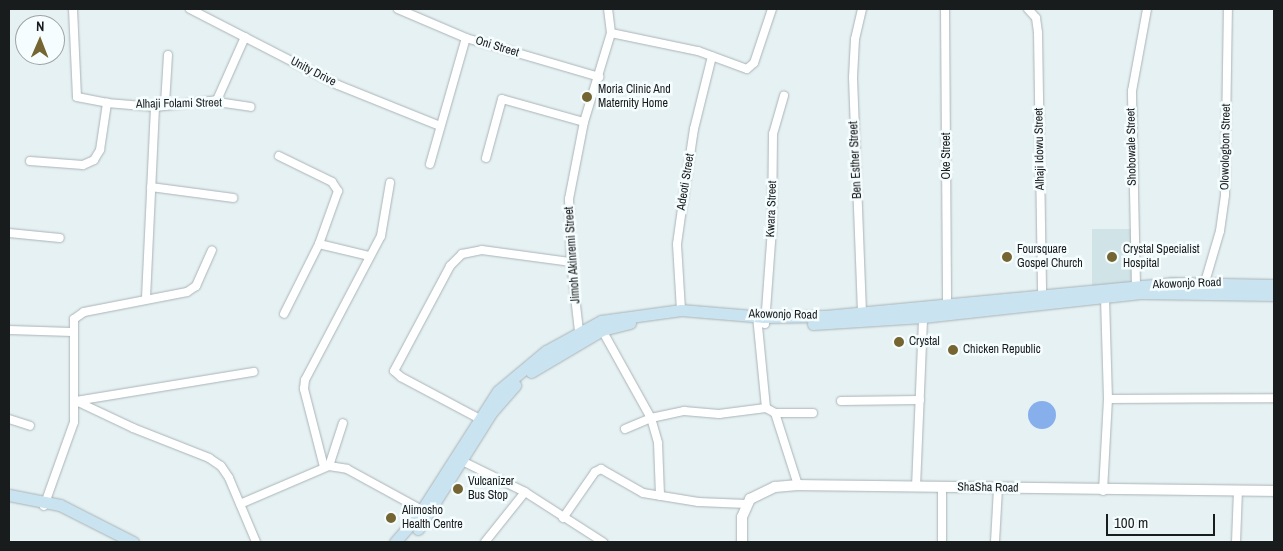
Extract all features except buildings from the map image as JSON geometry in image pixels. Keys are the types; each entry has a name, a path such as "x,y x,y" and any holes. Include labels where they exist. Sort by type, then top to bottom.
{"main road":[{"name":"Akowonjo Road","path":"398,542 491,413 521,380 540,365 602,330 639,321 682,317 839,323 923,317 959,307 1042,293 1136,286 1274,285"},
{"name":"Akowonjo Road","path":"398,542 428,515 478,418 498,391 516,375 579,331 601,321 681,310 761,320 947,304 959,307 1105,297 1213,286 1274,295"},
{"path":"9,495 45,504 133,542"},
{"path":"9,502 45,504 117,542"}],"street":[{"name":"Alhaji Folami Street","path":"73,9 75,94 84,100 107,104 155,107 165,104 211,101 251,107"},
{"name":"Unity Drive","path":"190,9 338,85 440,126"},
{"name":"Oni Street","path":"398,9 466,38 599,77"},
{"path":"608,9 611,33 712,56 735,66 751,67 772,9"},
{"name":"Ben Esther Street","path":"862,9 855,39 853,78 862,312"},
{"name":"Oke Street","path":"944,9 947,304"},
{"name":"Alhaji Idowu Street","path":"1028,9 1036,18 1038,33 1042,293"},
{"name":"Shobowale Street","path":"1136,286 1132,91 1147,9"},
{"name":"Olowologbon Street","path":"1213,286 1226,195 1228,9"},
{"name":"Jimoh Akinremi Street","path":"579,331 571,262 570,199 584,122 611,33"},
{"path":"211,101 217,100 245,37"},
{"path":"430,164 466,38"},
{"path":"165,104 168,55"},
{"name":"Adeoti Street","path":"681,310 678,244 680,218 694,129 712,56"},
{"name":"Kwara Street","path":"766,408 761,320 772,229 773,134 784,96"},
{"path":"486,158 502,98 584,122"},
{"path":"30,161 83,165 94,160 100,150 107,104"},
{"path":"146,298 155,107"},
{"path":"279,156 332,182 338,191 319,244 284,314"},
{"path":"327,467 304,389 305,380 381,236 390,183"},
{"path":"151,187 233,198"},
{"path":"9,233 60,238"},
{"path":"319,244 369,256"},
{"path":"45,504 74,422 76,401 72,332 74,319 84,312 146,298 187,292 196,286 212,250"},
{"path":"478,418 401,377 394,371 450,266 462,254 482,250 571,262"},
{"path":"1103,491 1108,399 1105,297"},
{"path":"916,487 923,317"},
{"path":"9,330 72,332"},
{"path":"602,330 651,418 658,443 660,496"},
{"path":"76,401 254,372"},
{"path":"1108,399 1274,398"},
{"path":"841,401 920,400"},
{"path":"76,401 133,428 209,458 229,478 256,542"},
{"path":"625,429 651,418 684,411 719,414 766,408 775,413 813,413"},
{"path":"775,413 798,485"},
{"path":"9,419 30,426"},
{"path":"327,467 343,423"},
{"path":"458,459 525,492 603,542"},
{"path":"240,504 327,467 347,470 422,510"},
{"path":"564,518 595,472 601,468 643,493 747,504 742,517 742,542"},
{"name":"ShaSha Road","path":"747,504 764,491 798,485 1103,491 1274,491"},
{"path":"942,487 942,542"},
{"path":"995,542 998,488"},
{"path":"485,542 525,492"},
{"path":"1236,542 1238,492"},
{"path":"9,495 9,502"}],"shaded area":[{"name":"Crystal Specialist Hospital","path":"1092,229 1131,229 1131,287 1092,287"}],"water":[{"path":"1042,401 1052,405 1056,415 1052,425 1042,429 1032,425 1028,415 1032,405"}],"place":[{"name":"Moria Clinic And Maternity Home","path":"587,97"},
{"name":"Foursquare Gospel Church","path":"1007,257"},
{"name":"Crystal Specialist Hospital","path":"1112,257"},
{"name":"Crystal","path":"899,342"},
{"name":"Chicken Republic","path":"953,350"},
{"name":"Vulcanizer Bus Stop","path":"458,489"},
{"name":"Alimosho Health Centre","path":"391,518"}]}
